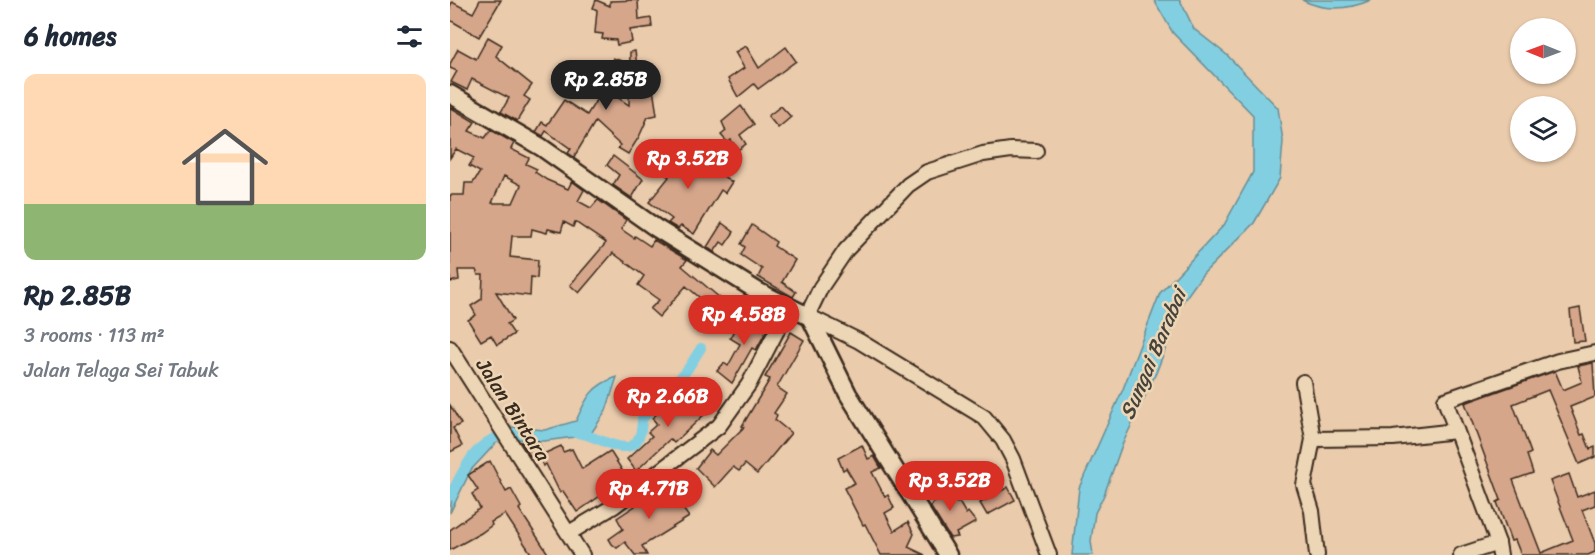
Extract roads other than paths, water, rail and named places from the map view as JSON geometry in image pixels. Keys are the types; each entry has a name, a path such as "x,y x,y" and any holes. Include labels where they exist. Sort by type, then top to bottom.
{"main road":[{"path":"450,94 541,147 656,228 759,292 809,316 848,394 948,555"}],"street":[{"path":"1036,151 1011,150 983,154 927,172 908,185 846,250 821,287 809,316 859,341 984,417 1003,440 1013,459 1049,555"},
{"path":"569,532 614,506 719,426 749,384 789,307"},
{"path":"1461,555 1499,549 1445,400 1558,361 1595,352"},
{"name":"Jalan Bintara","path":"452,355 582,555"},
{"path":"1303,382 1313,439 1305,485 1312,511 1317,555"},
{"path":"1313,439 1402,438 1456,431"}],"water":[{"name":"Sungai Barabai","path":"1154,0 1180,0 1194,29 1227,55 1278,108 1283,141 1280,178 1254,223 1202,275 1174,314 1170,337 1156,373 1122,445 1095,513 1091,541 1093,555 1072,555 1079,488 1123,389 1160,293 1224,225 1253,172 1253,115 1173,33"},
{"path":"1302,0 1371,0 1354,6 1336,8 1310,4"},
{"path":"617,377 606,411 590,435 544,441 516,439 497,442 471,470 450,513 453,489 468,463 488,440 511,427 545,430 576,421 591,393 601,384"}],"waterway":[{"path":"575,433 616,446 626,447 634,444 640,435 642,419 687,370 701,348"},
{"path":"450,496 476,452 483,445 500,436"}]}
